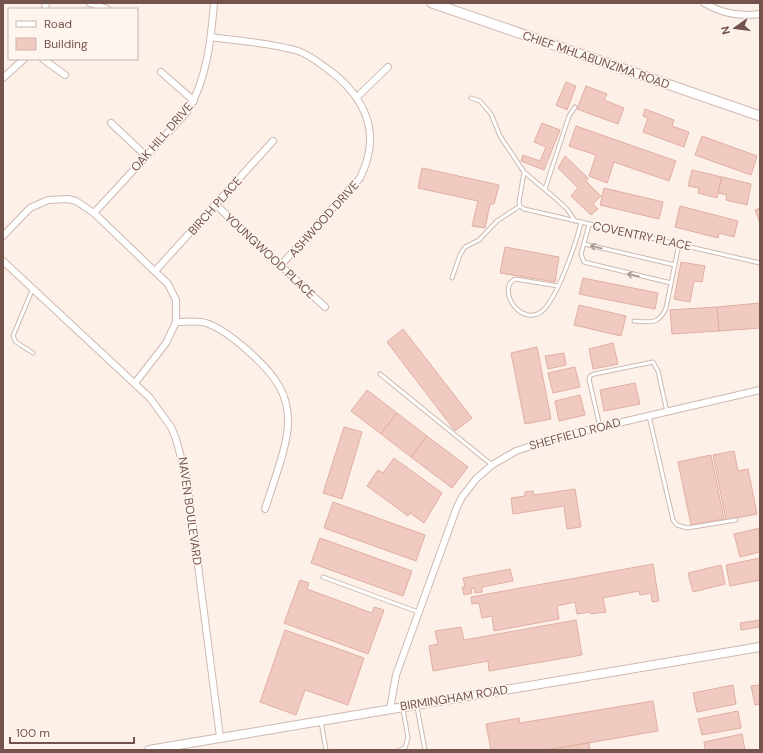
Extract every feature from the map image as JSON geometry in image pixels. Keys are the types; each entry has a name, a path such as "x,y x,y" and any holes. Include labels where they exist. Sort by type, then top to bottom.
{"main road":[{"name":"CHIEF MHLABUNZIMA ROAD","path":"432,3 760,116"}],"street":[{"path":"90,3 104,8"},
{"name":"OAK HILL DRIVE","path":"94,213 188,112 199,88 211,37 214,3"},
{"path":"704,3 726,13 751,15 760,14"},
{"name":"ASHWOOD DRIVE","path":"211,37 298,51 313,58 336,75 357,98 366,111 369,128 369,149 364,170 355,186 280,266"},
{"path":"3,78 23,60"},
{"path":"44,60 65,75"},
{"path":"357,98 388,67"},
{"path":"161,72 194,101"},
{"path":"111,123 146,156"},
{"name":"BIRCH PLACE","path":"156,270 273,141"},
{"path":"3,236 30,208 48,200 68,199 76,201 94,213 156,270 172,292 177,308 176,322 166,343 135,382"},
{"name":"YOUNGWOOD PLACE","path":"216,205 325,307"},
{"name":"NAVEN BOULEVARD","path":"3,261 135,382 150,398 170,427 176,439 184,466 220,737"},
{"path":"176,322 198,321 220,330 236,341 264,367 280,389 288,410 288,428 265,509"},
{"name":"SHEFFIELD ROAD","path":"390,709 396,675 459,502 473,483 492,465 516,451 532,445 600,427 760,390"},
{"name":"BIRMINGHAM ROAD","path":"149,750 760,647"}],"lane":[{"path":"472,98 480,101 492,114 500,136 524,172 567,209 575,221"},
{"path":"545,189 569,116 575,107"},
{"path":"452,278 460,255 465,247 479,240 497,221 522,208 524,172"},
{"name":"COVENTRY PLACE","path":"522,208 760,263"},
{"path":"558,286 515,279 510,283 508,292 513,304 524,314 535,315 543,312 549,305 558,286 576,244 581,222"},
{"path":"589,224 581,257 585,264 671,283"},
{"path":"584,244 674,265"},
{"path":"634,321 650,322 660,319 666,308 679,244"},
{"path":"33,288 13,336 16,342 33,353"},
{"path":"600,427 589,379 590,376 594,374 653,362 657,366 667,412"},
{"path":"380,374 492,465"},
{"path":"649,416 673,520 677,525 687,528 736,520"},
{"path":"323,576 418,612"},
{"path":"417,705 425,750"},
{"path":"399,750 405,748 408,738 403,707"},
{"path":"321,720 326,750"}],"building":[{"path":"566,82 576,86 567,110 556,105"},
{"path":"586,86 607,94 604,100 624,108 618,124 577,109"},
{"path":"645,109 674,120 672,126 689,132 684,147 643,132 648,118 643,116"},
{"path":"542,123 560,130 544,170 521,161 523,155 540,161 546,147 534,142"},
{"path":"576,126 676,161 669,181 614,162 607,183 589,176 596,155 569,146"},
{"path":"702,136 757,156 751,175 695,155"},
{"path":"565,156 588,178 586,181 601,196 593,204 598,209 591,215 571,196 578,188 558,168"},
{"path":"422,168 499,185 494,204 490,204 485,228 472,226 478,201 418,188"},
{"path":"692,170 722,177 717,198 698,193 699,188 688,186"},
{"path":"722,177 751,184 747,205 726,200 727,195 718,193"},
{"path":"604,188 663,202 659,219 600,205"},
{"path":"680,206 738,221 734,237 719,233 718,238 675,227"},
{"path":"760,208 760,223 755,210"},
{"path":"505,247 559,257 555,282 500,273"},
{"path":"681,262 705,266 702,282 694,281 690,302 674,299"},
{"path":"583,278 658,293 655,309 579,294"},
{"path":"760,303 760,328 719,331 717,307"},
{"path":"579,305 626,316 621,336 574,325"},
{"path":"717,307 719,331 672,334 670,310"},
{"path":"403,329 472,418 455,431 387,342"},
{"path":"613,343 618,364 593,369 589,349"},
{"path":"537,347 551,419 525,424 511,353"},
{"path":"564,353 566,365 548,369 545,356"},
{"path":"575,367 580,387 553,393 548,373"},
{"path":"635,383 640,404 604,411 600,390"},
{"path":"367,390 397,413 381,434 351,411"},
{"path":"580,395 585,415 559,421 555,401"},
{"path":"397,413 427,436 411,457 381,434"},
{"path":"344,427 362,432 342,499 323,493"},
{"path":"427,436 468,467 452,488 411,457"},
{"path":"734,451 738,471 748,469 757,514 726,520 713,455"},
{"path":"711,455 724,519 691,525 678,462"},
{"path":"394,458 442,493 424,523 410,513 408,516 367,486 378,470 383,473"},
{"path":"575,489 581,527 567,529 564,506 513,514 511,498 525,496 525,492 533,491 534,495"},
{"path":"333,502 425,535 416,561 324,528"},
{"path":"760,528 760,552 740,557 734,534"},
{"path":"320,538 412,571 403,596 311,563"},
{"path":"760,558 760,580 730,586 726,565"},
{"path":"653,564 659,601 652,602 651,593 640,595 639,591 603,598 606,612 591,614 590,612 577,614 575,602 557,606 559,619 494,631 492,616 482,618 479,603 472,604 471,597"},
{"path":"721,565 725,584 693,592 688,573"},
{"path":"510,569 513,581 482,587 482,592 475,593 474,588 471,589 472,593 464,595 462,587 465,587 463,578"},
{"path":"300,580 309,583 307,589 372,613 374,607 384,610 368,654 284,623"},
{"path":"576,620 582,655 489,671 488,661 433,671 429,646 438,644 435,631 461,627 464,640"},
{"path":"760,620 760,627 741,630 740,623"},
{"path":"285,630 364,658 348,705 305,690 296,715 260,702"},
{"path":"733,685 736,704 697,712 693,693"},
{"path":"760,685 760,704 755,705 751,686"},
{"path":"653,701 658,731 546,750 491,750 486,724 519,718 520,723"},
{"path":"738,711 741,728 702,735 698,719"},
{"path":"742,734 745,750 705,750 704,742"},
{"path":"589,743 590,750 546,750"}]}
